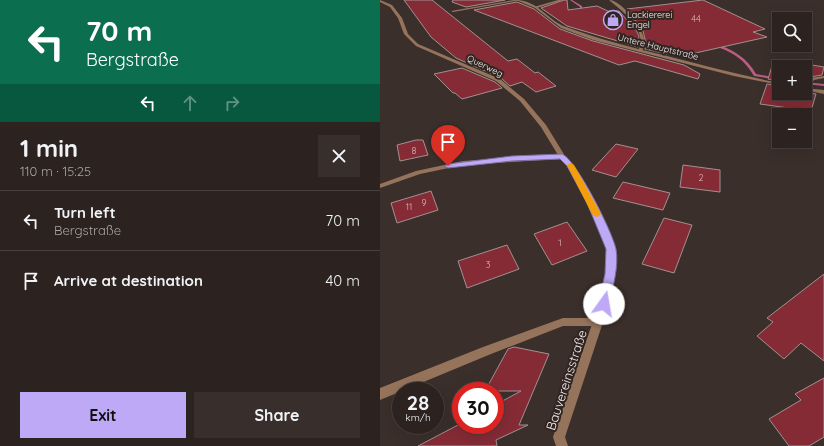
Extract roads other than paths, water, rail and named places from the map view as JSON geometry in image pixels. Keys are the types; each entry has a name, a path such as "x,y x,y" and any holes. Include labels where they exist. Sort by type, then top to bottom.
{"street":[{"path":"453,11 518,0"},
{"name":"Untere Hauptstraße","path":"518,0 536,7 554,22 575,33 734,75 772,83"},
{"path":"536,7 561,0"},
{"path":"611,0 625,12 641,33 643,45 640,51"},
{"name":"Querweg","path":"380,1 391,6 400,18 406,34 417,45 498,80 522,100 544,126 562,157 570,164"},
{"path":"812,79 824,77"},
{"path":"812,88 824,92"},
{"path":"380,186 418,172 463,163 562,157"},
{"name":"Bauvereinsstraße","path":"562,446 559,437 598,322 610,274 611,249 592,203 570,164"},
{"path":"380,394 488,350 563,322 598,322"}],"waterway":[{"path":"571,0 581,7 581,9 588,11"},
{"path":"715,45 727,49 743,59 755,75 772,78"},
{"path":"812,84 824,85"}],"place":[{"name":"Lackiererei Engel","path":"613,20"}]}
